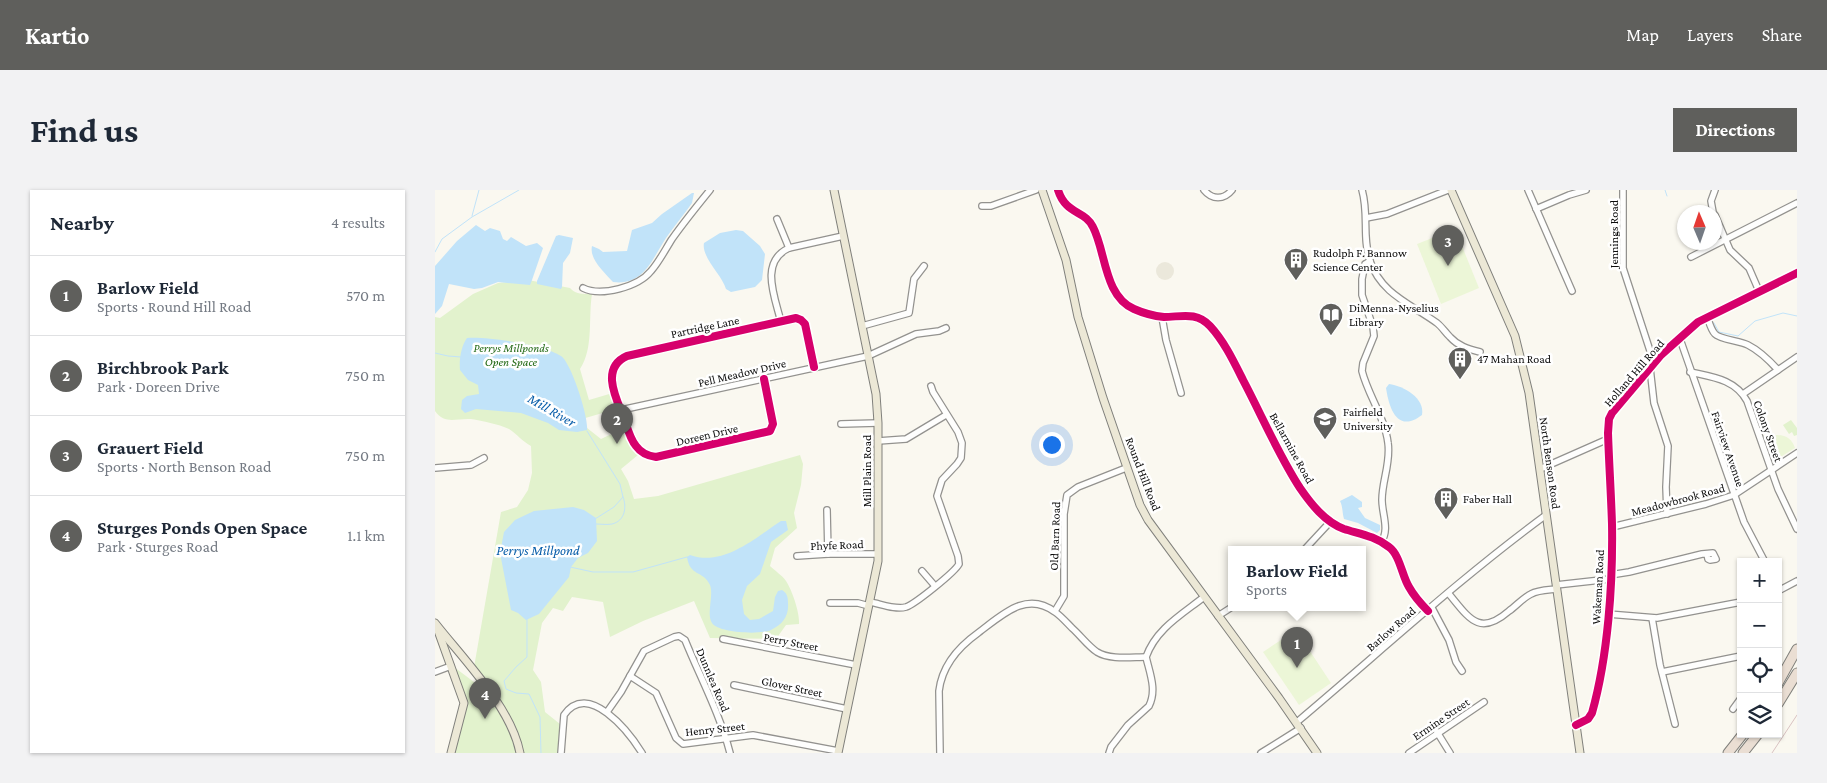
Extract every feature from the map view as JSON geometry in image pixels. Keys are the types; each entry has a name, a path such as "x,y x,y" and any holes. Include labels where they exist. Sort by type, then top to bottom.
{"highway":[{"path":"1782,675 1797,649"},
{"path":"1782,698 1797,674"},
{"path":"1728,753 1740,738"},
{"path":"1744,752 1755,738"}],"main road":[{"name":"Mill Plain Road","path":"834,190 877,401 878,423 878,554 870,604 838,752"},
{"name":"Round Hill Road","path":"1042,190 1066,260 1084,338 1134,491 1148,520 1299,725 1317,753"},
{"name":"North Benson Road","path":"1449,190 1515,336 1529,393 1580,753"},
{"path":"435,622 464,703 451,753"},
{"path":"435,622 501,706 514,730 520,753"}],"street":[{"path":"583,288 589,291 602,292 625,287 643,278 650,272 673,238 710,190"},
{"path":"982,206 991,206 1037,190"},
{"name":"Bellarmine Road","path":"1058,190 1064,204 1089,220 1098,239 1113,288 1124,302 1137,310 1162,317 1193,315 1205,321 1212,328 1236,366 1271,437 1300,487 1318,511 1331,521 1342,528 1372,537 1393,551 1408,587 1429,610 1449,640 1456,662 1462,671"},
{"path":"1204,190 1216,198 1226,196 1232,190"},
{"path":"1361,190 1366,208 1365,239 1370,261 1380,279 1391,293 1436,322 1455,342 1466,349 1480,352"},
{"path":"1366,218 1387,214 1449,190"},
{"path":"1528,190 1572,291"},
{"path":"1536,209 1569,195 1587,190"},
{"name":"Jennings Road","path":"1623,190 1623,268 1652,366 1653,395 1668,446 1667,514"},
{"path":"1712,205 1711,201 1715,190"},
{"path":"1691,256 1797,203"},
{"path":"777,219 789,248"},
{"path":"1722,231 1729,250 1751,272 1759,291"},
{"path":"781,322 771,278 771,271 778,256 789,248 843,236"},
{"path":"1370,261 1365,264 1361,288 1374,336 1362,370 1389,444 1382,498 1385,535 1381,542"},
{"path":"862,326 909,313 915,276 924,266"},
{"name":"Holland Hill Road","path":"1608,439 1609,418 1612,413 1652,366 1679,339 1707,316 1797,273"},
{"path":"1707,316 1714,334 1751,347 1766,357 1778,370"},
{"path":"1162,317 1166,340 1181,393"},
{"name":"Partridge Lane","path":"621,410 611,379 614,368 622,358 634,354 796,318 803,321 814,367"},
{"name":"Pell Meadow Drive","path":"621,410 868,356 916,334 939,331 946,328"},
{"name":"Fairview Avenue","path":"1679,339 1744,522 1763,558"},
{"path":"1743,394 1797,357"},
{"name":"Colony Street","path":"1691,372 1727,382 1735,386 1743,394 1771,470 1797,529"},
{"name":"Doreen Drive","path":"621,410 633,441 638,448 651,456 662,456 771,431 773,424 764,379"},
{"path":"830,603 907,606 956,570 959,563 937,496 939,484 959,461 962,453 962,440 931,386"},
{"path":"878,441 906,439 946,414"},
{"path":"841,424 878,423"},
{"path":"1540,469 1608,439"},
{"name":"Wakeman Road","path":"1576,725 1588,719 1592,713 1600,680 1609,614 1612,527 1608,439"},
{"name":"Meadowbrook Road","path":"1612,527 1706,504 1734,495 1797,453"},
{"path":"435,468 471,465 484,458"},
{"name":"Old Barn Road","path":"1055,611 1064,596 1064,514 1067,495 1078,486 1127,468"},
{"path":"827,510 828,554"},
{"name":"Barlow Road","path":"1261,753 1299,725 1429,610 1521,533 1546,515"},
{"path":"1308,546 1331,521"},
{"name":"Phyfe Road","path":"797,556 878,554"},
{"path":"1449,594 1469,618 1477,623 1494,623 1533,593 1707,554"},
{"path":"922,571 935,586"},
{"path":"1782,590 1797,581"},
{"path":"1109,753 1128,725 1149,706 1152,700 1154,692 1146,657 1150,647 1161,631 1204,598"},
{"path":"1609,614 1652,618 1737,603"},
{"path":"940,753 940,681 954,654 970,639 1012,608 1023,604 1037,604 1055,611 1097,652 1111,657 1146,657"},
{"path":"1218,616 1228,610"},
{"path":"1652,618 1662,672 1675,724"},
{"name":"Dunnlea Road","path":"607,712 646,649 674,637 683,638 727,738 730,753"},
{"name":"Perry Street","path":"723,639 857,665"},
{"path":"1662,672 1737,657"},
{"path":"435,672 451,666"},
{"name":"Henry Street","path":"630,676 656,693 676,738 682,743 693,744 727,738 755,736 838,752"},
{"name":"Glover Street","path":"734,685 847,709"},
{"name":"Ermine Street","path":"1409,753 1437,732 1484,702"},
{"path":"561,753 563,718 567,711 577,704 585,703 607,712 628,733 639,752"},
{"path":"1733,709 1737,704"},
{"path":"1437,732 1450,753"}],"green space":[{"path":"1455,229 1479,288 1441,304 1417,244"},
{"name":"Perrys Millponds Open Space","path":"528,280 570,288 580,294 592,294 589,342 580,369 589,400 616,392 623,407 582,419 582,424 601,439 622,429 632,450 638,455 621,469 628,481 634,499 658,496 800,455 803,464 801,485 794,513 797,528 775,548 770,566 783,577 788,585 797,608 799,624 786,625 776,639 710,638 694,601 643,621 610,637 603,602 572,597 563,611 553,608 542,623 533,670 541,682 545,712 560,724 558,753 454,753 464,703 454,667 482,688 473,673 501,512 517,507 528,490 532,473 531,446 505,427 471,419 451,420 443,418 435,411 435,317 440,318 473,294 498,283"},
{"path":"1791,420 1797,428 1797,435 1794,436 1792,432 1789,434 1783,425"},
{"path":"1776,435 1788,438 1795,448 1777,459 1773,458 1767,440"},
{"path":"1296,630 1331,683 1299,705 1263,652"}],"shaded area":[{"path":"1161,262 1169,262 1174,267 1172,278 1161,280 1156,275 1156,267"}],"water":[{"path":"694,193 692,203 646,269 632,280 613,282 595,260 592,246 603,252 627,251 632,230 652,223"},
{"path":"476,225 485,231 490,228 500,231 503,239 507,241 511,237 526,246 537,243 543,248 530,285 498,282 474,289 449,284 442,306 435,314 435,266 457,241"},
{"path":"736,230 743,231 760,246 765,254 762,280 755,287 731,292 726,289 709,260 704,243 720,233"},
{"path":"556,236 573,238 570,253 563,263 561,289 537,284"},
{"path":"467,338 487,338 515,342 542,348 561,356 570,368 579,391 587,430 577,432 559,430 548,423 521,413 476,409 465,413 461,409 462,400 467,396 479,394 478,385 468,380 460,370 461,353"},
{"path":"1389,384 1407,390 1417,398 1422,409 1422,415 1406,422 1400,420 1389,403 1386,388"},
{"path":"1352,495 1362,502 1362,507 1358,508 1365,518 1380,525 1380,530 1377,533 1358,523 1344,519 1340,501"},
{"name":"Perrys Millpond","path":"573,507 584,510 596,518 597,541 588,553 578,558 571,567 569,577 539,614 526,620 511,610 500,553 504,532 515,520 534,511"},
{"path":"781,521 786,521 788,530 771,542 760,574 747,586 742,600 744,614 750,620 759,619 773,611 775,597 778,591 782,590 786,594 788,601 788,608 784,619 779,625 766,632 731,631 716,626 710,619 710,585 704,577 691,568 687,557 690,555 702,558 726,554 738,549"}],"waterway":[{"path":"472,216 479,190"},
{"name":"Mill River","path":"435,252 442,239 472,217 519,190"},
{"path":"1665,190 1667,196"},
{"path":"1714,323 1719,332 1738,336 1755,321 1783,313 1797,316"},
{"name":"Mill River","path":"435,353 461,357"},
{"name":"Mill River","path":"587,431 620,484 623,497 614,507 595,519"},
{"path":"596,524 612,524 620,520 625,509 623,497"},
{"path":"570,567 593,572 633,572 687,557"},
{"name":"Mill River","path":"527,619 527,657 504,681 506,689 516,693 529,694 540,717 541,753"}],"railway":[{"path":"1772,753 1797,715"}],"cycle path":[{"path":"1058,190 1066,204 1090,222 1093,227 1111,284 1124,303 1134,309 1156,316 1199,318 1210,326 1228,352 1284,462 1309,500 1319,512 1337,526 1373,538 1389,547 1396,555 1411,590 1428,611"},
{"path":"1576,725 1588,719 1592,713 1606,644 1612,547 1609,419 1661,355 1698,322 1797,273"},
{"path":"764,379 773,424 770,431 656,457 642,452 632,440 612,384 614,368 619,361 627,356 796,318 805,324 814,367"}],"place":[{"name":"Grauert Field","path":"1448,266"},
{"name":"Rudolph F. Bannow Science Center","path":"1296,281"},
{"name":"DiMenna-Nyselius Library","path":"1331,336"},
{"name":"47 Mahan Road","path":"1460,380"},
{"name":"Fairfield University","path":"1325,440"},
{"name":"Birchbrook Park","path":"617,444"},
{"name":"Faber Hall","path":"1446,520"},
{"name":"Barlow Field","path":"1297,668"},
{"name":"Sturges Ponds Open Space","path":"485,719"}]}
